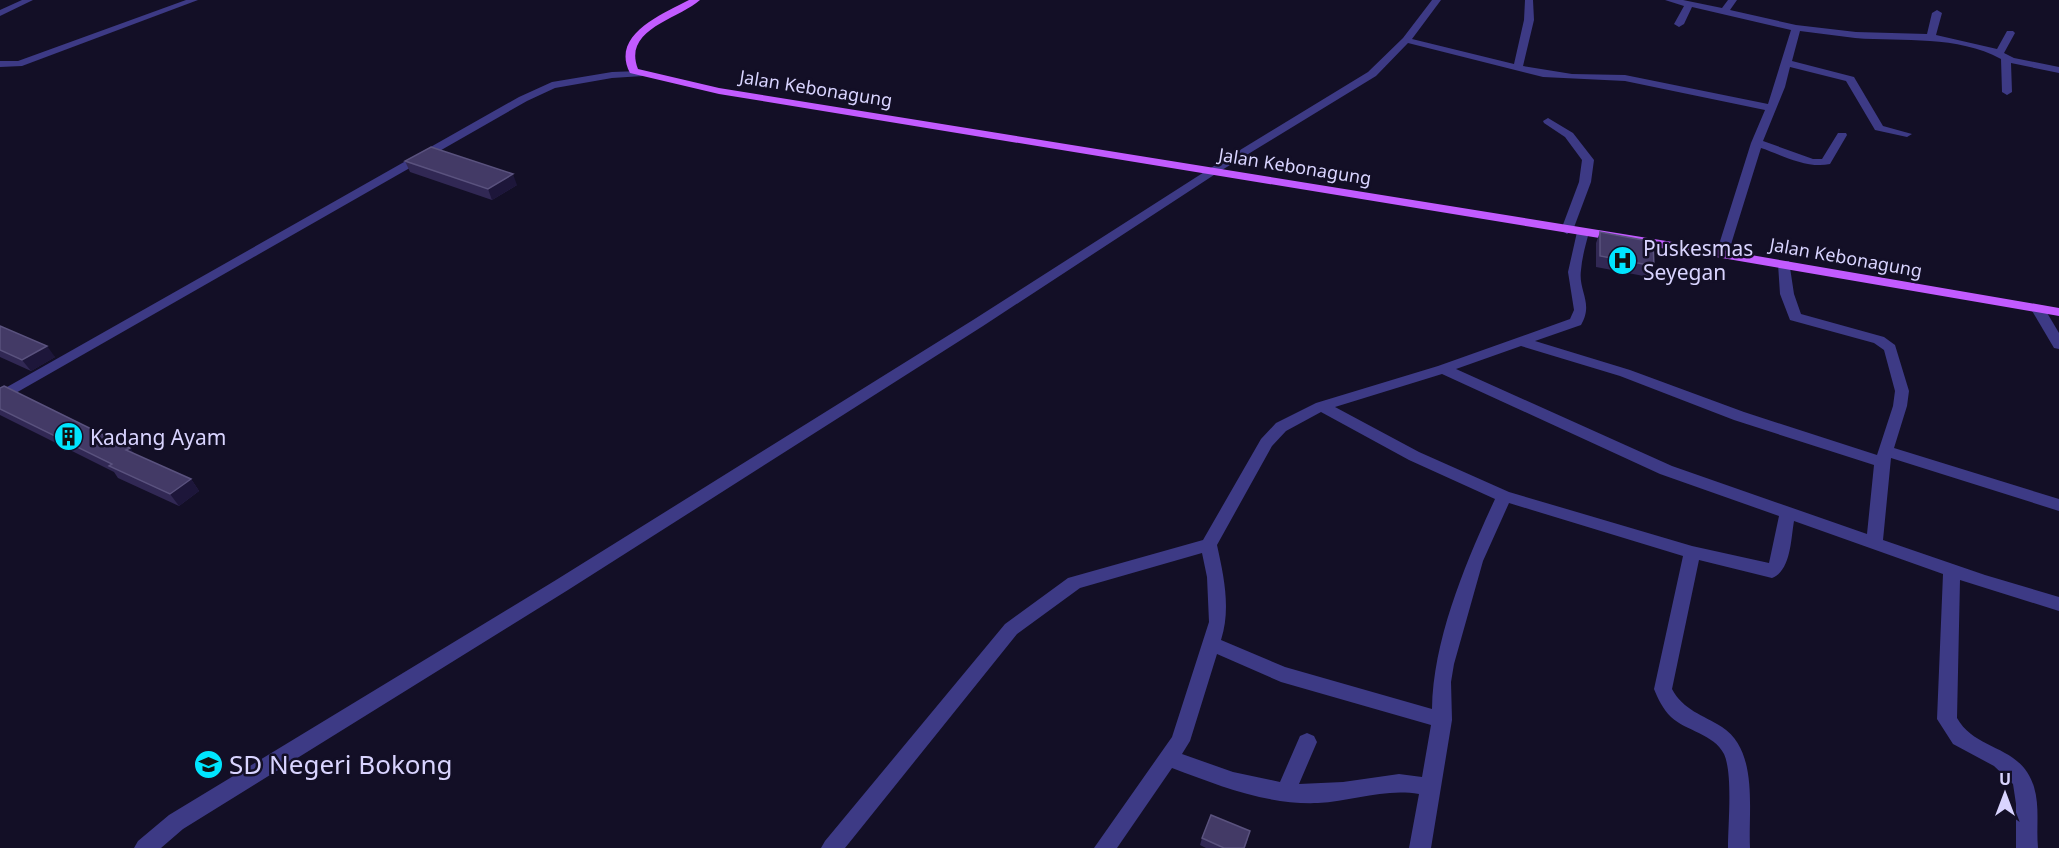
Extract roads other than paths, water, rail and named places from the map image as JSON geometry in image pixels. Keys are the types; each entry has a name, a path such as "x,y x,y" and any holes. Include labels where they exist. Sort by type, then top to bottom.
{"main road":[{"path":"639,74 634,71 628,59 632,41 641,32 696,0"},
{"name":"Jalan Kebonagung","path":"639,74 719,91 1785,264 2059,312"}],"street":[{"path":"0,13 30,0"},
{"path":"0,64 19,64 194,0"},
{"path":"145,848 176,822 562,585 978,323 1213,171 1372,74 1406,40 1437,0"},
{"path":"1518,68 1529,20 1529,0"},
{"path":"1669,0 1796,28 1856,35 1931,37 2059,70"},
{"path":"1724,11 1733,0"},
{"path":"1679,24 1689,4"},
{"path":"1931,37 1938,13"},
{"path":"1722,254 1757,143 1780,87 1796,28"},
{"path":"2007,92 2002,55 2010,33"},
{"path":"1406,40 1518,68 1572,77 1624,78 1770,108"},
{"path":"1786,63 1850,79 1879,128 1907,134"},
{"path":"0,397 523,99 552,85 612,75 639,74"},
{"path":"1106,848 1180,741 1218,622 1216,578 1209,545 1272,434 1320,406 1443,369 1569,326 1580,316 1574,272 1575,231 1586,182 1588,160 1569,135 1548,121"},
{"path":"1757,143 1812,162 1826,162 1842,135"},
{"path":"1785,264 1787,294 1795,317 1865,335 1885,343 1890,348 1902,391 1900,406 1884,456 1874,543"},
{"path":"2038,309 2059,345"},
{"path":"1522,342 1625,373 1739,416 2059,506"},
{"path":"1443,369 1666,470 1952,570 2059,604"},
{"path":"1320,406 1413,456 1504,496 1692,552 1772,571 1777,565 1788,512"},
{"path":"1420,848 1442,720 1442,682 1445,664 1475,561 1504,496"},
{"path":"832,848 1011,629 1074,583 1209,545"},
{"path":"1692,552 1664,688 1668,701 1678,713 1730,746 1736,762 1739,848"},
{"path":"1952,570 1947,719 1958,736 2011,766 2021,779 2026,796 2027,848"},
{"path":"1212,644 1281,674 1442,720"},
{"path":"1286,794 1307,741"},
{"path":"1168,758 1246,787 1286,794 1323,794 1384,784 1422,784 1429,789"}],"place":[{"name":"Puskesmas Seyegan","path":"1622,260"},
{"name":"Kadang Ayam","path":"69,437"},
{"name":"SD Negeri Bokong","path":"208,764"}]}
